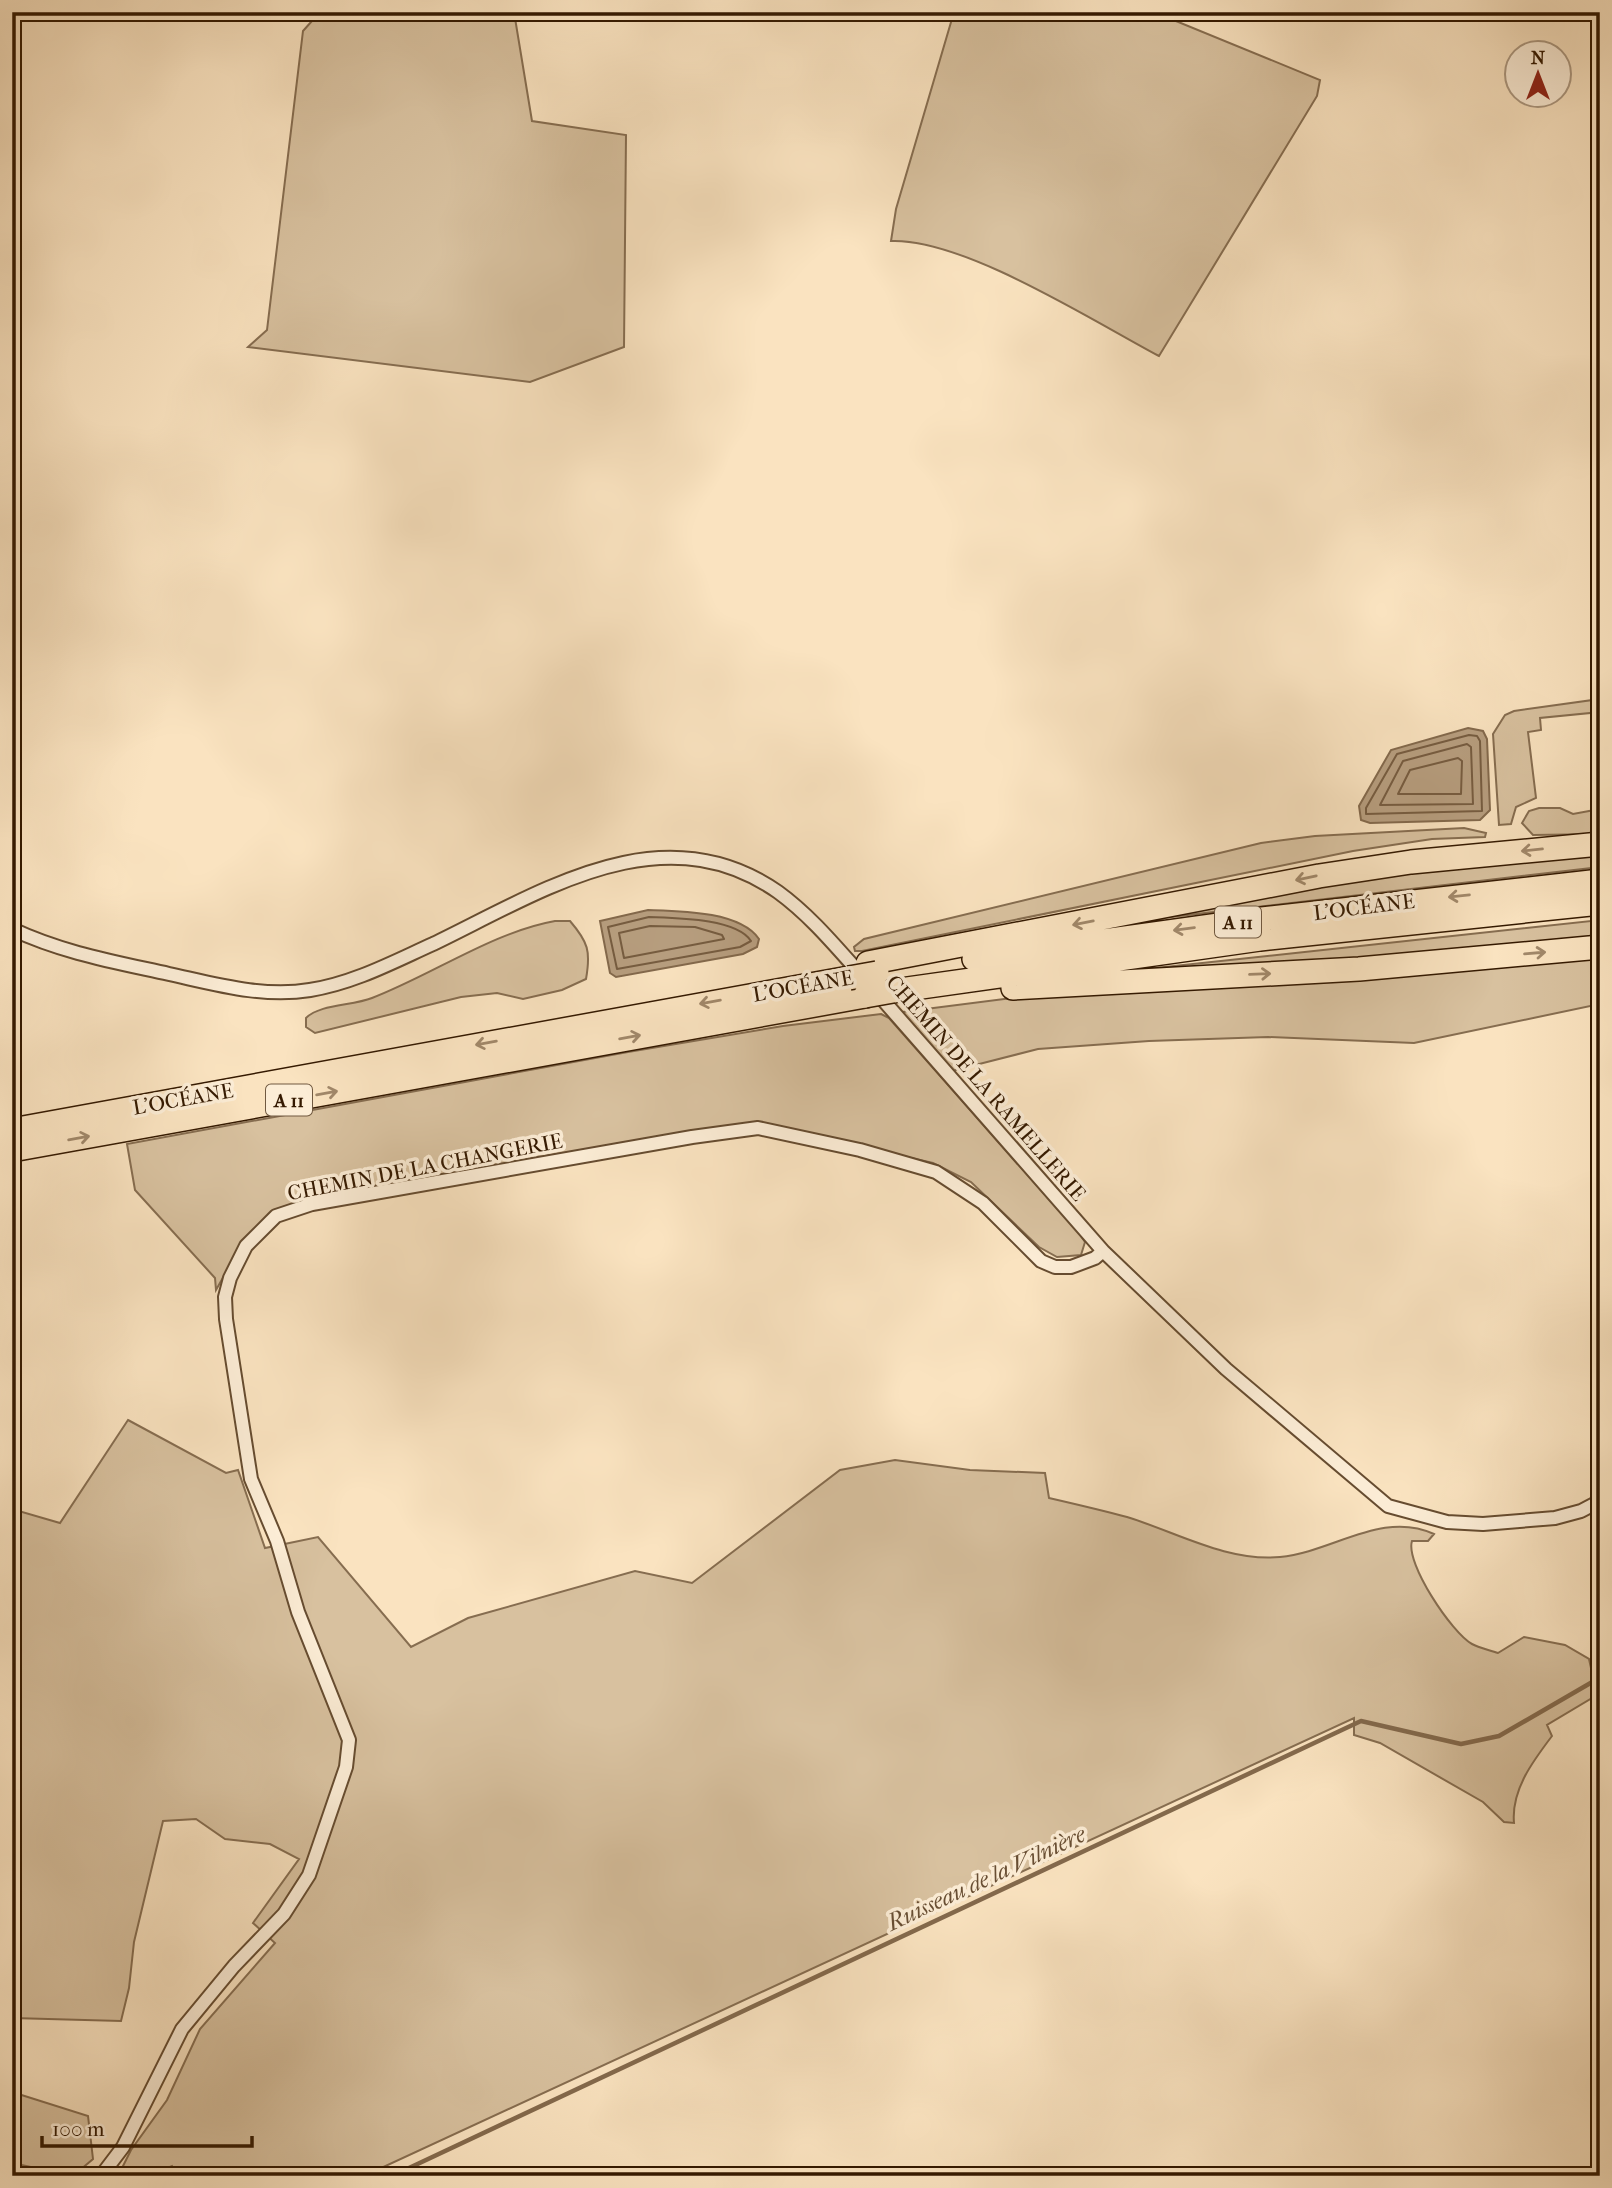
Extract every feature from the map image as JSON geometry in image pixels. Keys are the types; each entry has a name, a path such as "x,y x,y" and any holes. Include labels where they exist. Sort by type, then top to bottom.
{"highway":[{"path":"873,968 1319,876 1411,862 1600,844"},
{"name":"L’OCÉANE","path":"12,1130 849,978 873,968 1179,929 1600,881"},
{"name":"L’OCÉANE","path":"12,1150 896,991 1260,939 1600,903"},
{"path":"896,991 931,998 1065,983 1359,969 1600,947"}],"street":[{"name":"CHEMIN DE LA RAMELLERIE","path":"12,929 60,950 95,959 242,989 278,993 309,991 374,972 580,874 641,858 706,861 758,880 804,913 1103,1251 1226,1369 1388,1506 1447,1522 1483,1524 1555,1518 1581,1511 1600,1501"},
{"name":"CHEMIN DE LA CHANGERIE","path":"101,2176 123,2147 181,2029 234,1966 284,1914 309,1875 346,1767 349,1740 298,1612 277,1541 251,1479 239,1418 225,1297 236,1261 262,1228 289,1210 312,1204 692,1136 758,1128 860,1150 936,1172 983,1203 1041,1261 1055,1266 1071,1267 1095,1258 1103,1251"}],"shaded area":[{"path":"320,12 514,12 532,121 626,135 624,347 530,382 248,347 267,330 303,31"},
{"path":"954,12 1154,12 1320,80 1317,96 1159,356 1064,303 990,267 920,244 891,241 896,209"},
{"path":"1600,699 1600,712 1540,718 1541,730 1528,732 1536,798 1516,807 1511,824 1499,825 1493,734 1505,715 1514,711"},
{"path":"1560,808 1573,814 1600,809 1600,834 1533,835 1522,823 1529,811"},
{"path":"1464,828 1486,833 1485,837 1432,839 1353,851 862,951 855,951 854,947 864,939 1261,843 1315,836"},
{"path":"1600,852 1600,867 1136,921 1339,879"},
{"path":"1600,920 1600,939 1323,965 1137,970"},
{"path":"555,921 570,921 581,935 588,954 586,979 562,990 523,999 497,993 461,997 315,1033 306,1027 306,1018 319,1010 372,998 509,934"},
{"path":"1600,955 1600,1004 1414,1043 1268,1037 1149,1041 1038,1049 952,1071 902,1012 1044,994"},
{"path":"881,1014 889,1018 1079,1233 1085,1242 1081,1255 1057,1257 1039,1247 971,1182 933,1163 762,1124 267,1217 246,1237 216,1290 215,1278 135,1190 127,1144 628,1052 783,1026"},
{"path":"128,1420 226,1473 238,1470 265,1548 318,1537 411,1647 468,1618 635,1571 692,1583 840,1470 895,1460 970,1470 1045,1473 1049,1498 1127,1517 1241,1555 1280,1557 1300,1554 1376,1529 1415,1528 1434,1534 1428,1541 1412,1541 1412,1551 1432,1597 1463,1637 1475,1645 1498,1653 1524,1637 1565,1645 1589,1659 1597,1695 1547,1725 1552,1736 1525,1776 1516,1799 1514,1823 1504,1822 1483,1802 1380,1743 1354,1735 1354,1718 364,2176 177,2176 172,2166 148,2176 118,2176 131,2150 167,2100 200,2029 275,1943 253,1923 299,1859 270,1844 225,1839 196,1819 163,1821 134,1942 129,1988 121,2021 12,2018 12,1509 60,1523"},
{"path":"12,2092 88,2116 93,2159 73,2176 12,2163"}],"water":[{"path":"1468,728 1483,731 1487,739 1490,810 1480,820 1370,823 1361,820 1359,806 1391,750"},
{"path":"648,910 692,912 724,918 750,930 759,939 757,947 743,954 616,977 610,973 600,921"}],"waterway":[{"name":"Ruisseau de la Vilnière","path":"392,2176 1361,1721 1461,1744 1499,1736 1594,1681 1600,1685"}]}
